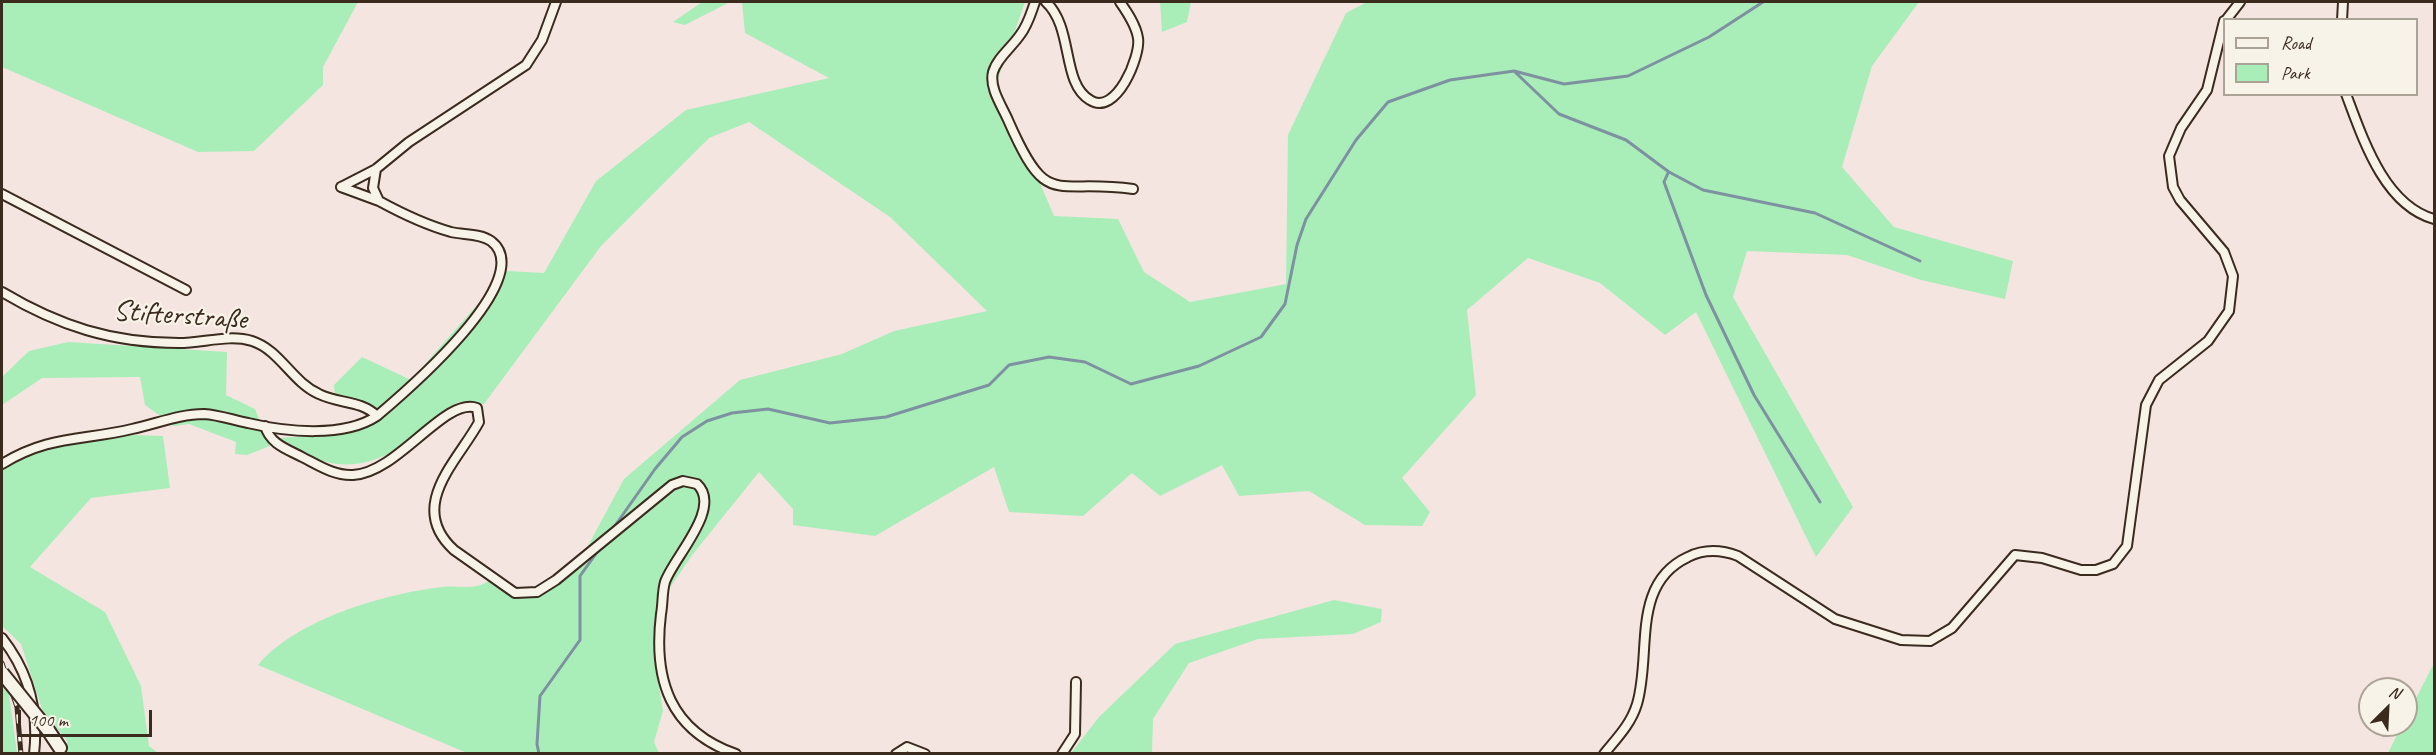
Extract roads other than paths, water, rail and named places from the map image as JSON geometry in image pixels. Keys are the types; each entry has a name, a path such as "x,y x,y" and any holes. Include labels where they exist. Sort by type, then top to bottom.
{"main road":[{"path":"2,673 60,748"}],"street":[{"path":"2,464 18,454 53,441 116,433 191,415 221,416 265,426 330,431 349,430 364,425 377,416 469,328 494,286 500,260 498,249 483,237 438,228 379,201 341,187 376,169 409,142 526,65 543,40 556,2"},
{"path":"1035,2 1025,28 998,62 992,78 996,93 1027,160 1037,175 1056,186 1133,189"},
{"path":"1046,2 1055,12 1065,35 1078,89 1088,99 1099,104 1115,98 1137,52 1138,38 1135,26 1120,2"},
{"path":"2227,18 2240,2"},
{"path":"2342,18 2343,2"},
{"path":"1604,753 1628,723 1636,705 1648,610 1653,590 1671,566 1695,553 1720,552 1737,556 1835,619 1901,640 1930,641 1952,628 2015,555 2042,558 2080,570 2096,570 2113,564 2127,546 2146,405 2159,380 2208,341 2229,311 2233,276 2224,252 2180,200 2173,187 2169,156 2181,128 2207,90 2223,28"},
{"path":"2347,96 2375,162 2397,196 2421,215 2434,219"},
{"path":"376,169 373,188 379,201"},
{"path":"2,194 186,290"},
{"name":"Stifterstraße","path":"2,292 43,314 89,333 170,343 236,338 252,341 266,348 309,389 321,395 360,404 377,416"},
{"path":"265,426 272,441 282,447 325,470 351,475 376,469 391,461 451,411 469,405 477,408 479,422 459,450 441,483 435,504 436,522 446,543 515,593 530,593 545,587 666,490 678,482 693,482 703,491 703,512 663,587 658,656 668,695 679,715 692,730 708,742 736,753"},
{"path":"2,638 20,664 28,684 37,733 34,753"},
{"path":"1062,753 1075,734 1077,682"},
{"path":"896,753 908,747 925,753"}],"waterway":[{"path":"612,530 655,469 682,437 707,421 732,413 768,409 830,423 886,417 989,385 1009,365 1049,357 1085,362 1131,384 1199,366 1261,337 1285,304 1297,245 1306,219 1356,140 1388,102 1450,80 1514,71 1564,84 1628,76 1709,37 1763,2"},
{"path":"1515,72 1559,114 1626,140 1669,172 1703,190 1815,213 1920,261"},
{"path":"1668,173 1664,182 1706,295 1754,395 1820,502"},
{"path":"539,754 537,744 540,696 580,640 580,576 600,548"}],"railway":[{"path":"2,663 17,707 21,754"}]}
